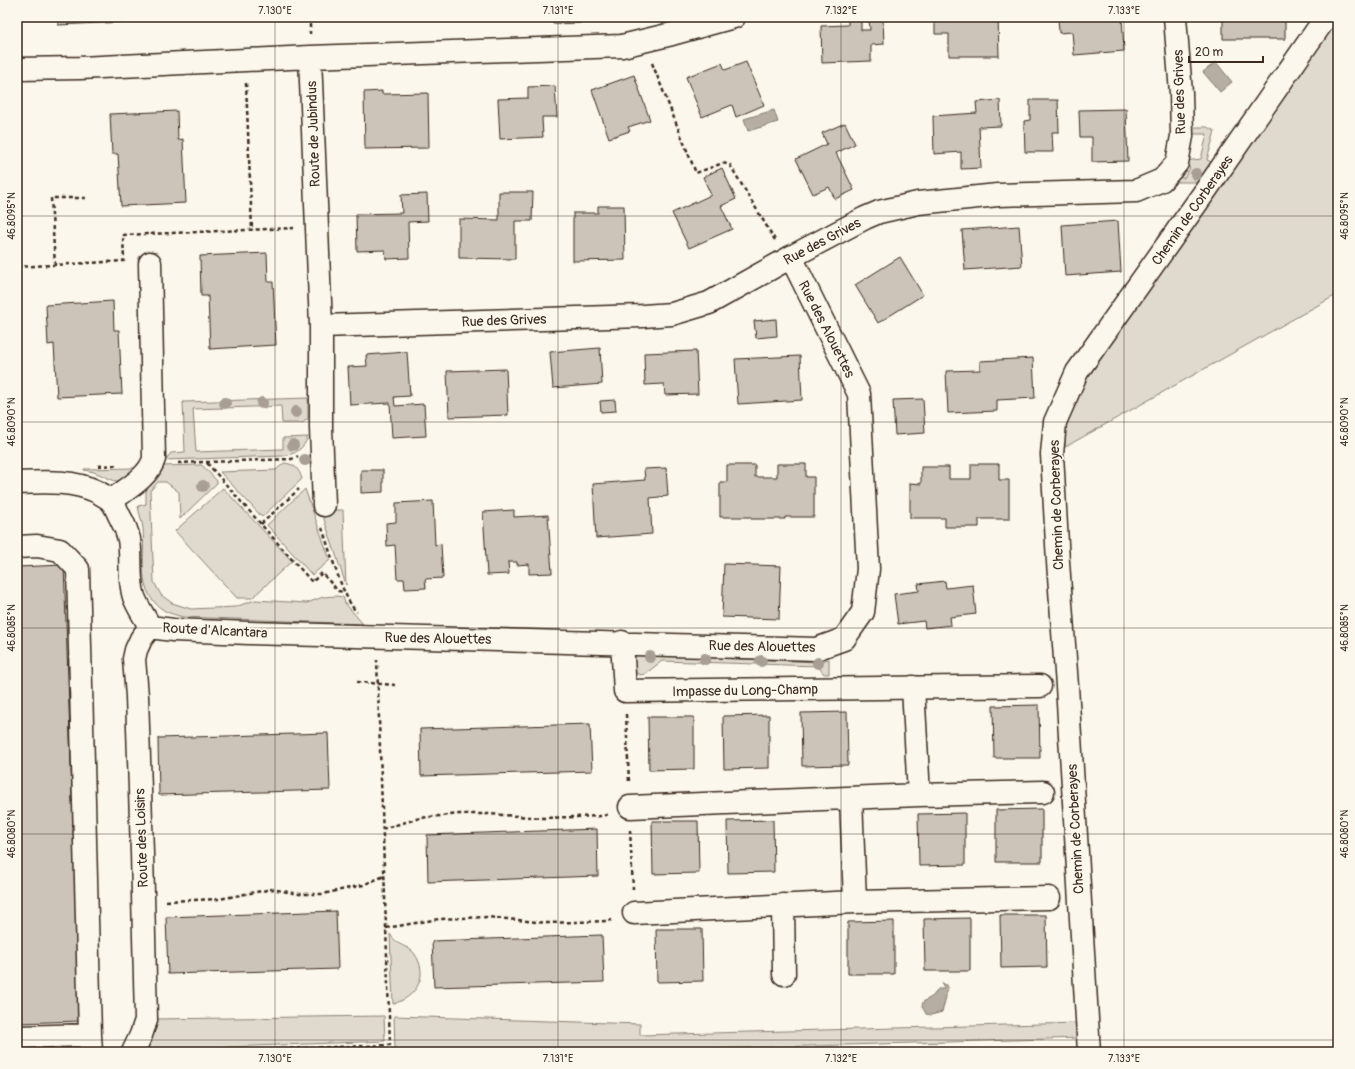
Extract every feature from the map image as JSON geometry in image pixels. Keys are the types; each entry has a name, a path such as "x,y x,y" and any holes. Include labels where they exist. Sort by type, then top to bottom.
{"street":[{"path":"17,69 80,68 310,57 622,46 734,17"},
{"name":"Rue des Grives","path":"321,326 672,314 709,303 784,250 879,212 918,203 998,195 1136,191 1162,180 1177,163 1182,136 1181,93 1175,17"},
{"name":"Chemin de Corberayes","path":"1089,1052 1052,454 1055,422 1078,372 1211,184 1326,17"},
{"name":"Route de Jubindus","path":"310,57 321,326 321,428 324,505"},
{"name":"Rue des Alouettes","path":"346,635 622,642 816,649 844,640 863,612 868,568 860,394 784,250"},
{"path":"17,483 68,483 83,486 111,500 140,480 152,464 154,454 150,263"},
{"name":"Route d'Alcantara","path":"111,500 129,538 130,573 134,596 150,627 173,630 346,635"},
{"path":"17,547 38,546 60,550 78,568 91,1043 17,1037"},
{"name":"Route des Loisirs","path":"133,1052 146,1020 137,712 134,659 140,640 150,627"},
{"name":"Impasse du Long-Champ","path":"622,642 625,691 1040,686"},
{"path":"913,687 919,795"},
{"path":"630,807 919,795 1043,792"},
{"path":"851,798 855,902"},
{"path":"634,913 855,902 1049,898"},
{"path":"783,906 784,974"}],"path":[{"path":"650,60 696,173 723,163 730,165 784,250"},
{"path":"246,82 252,230"},
{"path":"55,265 51,198 86,198"},
{"path":"91,466 292,459 303,453"},
{"path":"292,459 297,464"},
{"path":"206,462 312,582 322,573 338,591 344,592"},
{"path":"261,524 302,486"},
{"path":"206,1052 390,1045 376,622 365,618 354,609 344,592 315,507 324,505"},
{"path":"357,682 395,685"},
{"path":"382,829 420,818 459,814 562,818 604,816 630,807"},
{"path":"143,901 219,899 272,889 299,894 323,894 362,885 384,876"},
{"path":"386,928 439,919 486,917 547,923 607,921 634,913"}],"shaded area":[{"path":"1336,17 1338,17 1338,294 1065,447 1065,423 1072,404 1095,364"},
{"path":"1216,62 1232,82 1220,92 1203,72"},
{"path":"774,110 778,122 748,131 744,119"},
{"path":"1191,127 1207,127 1215,131 1207,160 1214,163 1201,182 1173,182 1176,177 1184,178 1190,168 1184,164 1185,161 1201,159 1207,134 1191,134"},
{"path":"308,398 308,419 302,423 282,423 281,406 193,409 196,452 283,449 283,438 308,437 304,445 292,454 283,456 165,460 171,453 185,452 183,402"},
{"path":"284,463 296,468 302,479 262,517 220,472 276,470"},
{"path":"201,465 217,481 217,483 180,519 179,492 166,482 158,482 150,491 154,582 161,595 172,603 191,609 235,607 255,600 307,603 323,597 343,597 345,603 363,624 183,617 165,611 155,603 145,584 143,562 144,539 138,506 146,504 146,491 162,466"},
{"path":"137,468 125,479 119,481 84,470 84,469"},
{"path":"223,488 292,561 252,598 237,598 175,531"},
{"path":"305,489 330,560 312,575 267,525"},
{"path":"321,510 343,510 346,585"},
{"path":"645,649 657,649 663,656 818,662 829,659 829,674 824,674 818,666 662,661 645,674 640,675 633,671 633,658"},
{"path":"390,934 394,940 414,953 419,961 421,969 421,977 414,991 401,1001 393,1004"},
{"path":"942,983 946,985 948,989 942,1012 931,1015 926,1014 922,1006 923,1002 933,996 938,989 944,989"},
{"path":"384,1016 385,1041 152,1050 145,1044 154,1019"},
{"path":"394,1016 640,1024 640,1035 1079,1023 1081,1038 610,1052 315,1052 395,1049"}],"building":[{"path":"58,17 124,17 124,22 58,25"},
{"path":"553,17 579,17 580,23 553,24"},
{"path":"935,17 998,17 999,56 949,56 949,34 935,34"},
{"path":"1058,17 1122,17 1124,51 1074,55 1072,32 1059,33"},
{"path":"1223,17 1285,17 1285,39 1223,39"},
{"path":"848,18 861,18 861,30 870,30 869,20 883,20 884,44 871,45 871,61 822,63 821,26 848,25"},
{"path":"746,62 764,105 736,117 732,105 702,117 686,77 722,63 725,70"},
{"path":"634,75 650,120 628,127 630,131 609,138 592,90"},
{"path":"555,86 557,117 542,117 543,137 500,139 498,99 528,98 528,87"},
{"path":"382,91 382,94 428,93 429,148 365,149 364,92"},
{"path":"1000,100 1001,126 979,127 981,168 961,169 961,152 934,154 933,116 977,113 976,102"},
{"path":"1030,100 1058,100 1059,132 1052,132 1053,152 1025,152 1024,121 1030,120"},
{"path":"1126,109 1128,161 1092,162 1092,137 1080,137 1079,110"},
{"path":"177,111 178,140 183,139 186,203 121,206 118,154 112,154 110,114"},
{"path":"845,123 855,144 836,153 854,190 835,199 829,187 813,194 796,159 827,144 822,133"},
{"path":"17,165 19,207 17,207"},
{"path":"722,168 736,199 721,206 732,229 689,248 672,213 711,195 703,177"},
{"path":"499,192 533,192 532,221 515,221 515,259 459,258 459,219 499,220"},
{"path":"427,194 428,221 408,222 409,258 386,259 385,250 357,251 356,214 402,213 401,195"},
{"path":"598,206 624,206 625,260 573,261 573,213 598,213"},
{"path":"1118,221 1121,272 1065,276 1062,225"},
{"path":"1019,226 1022,266 965,270 962,230"},
{"path":"267,253 268,282 273,282 276,345 210,349 208,296 201,296 200,256"},
{"path":"900,257 923,295 878,323 855,285"},
{"path":"113,301 114,330 119,330 122,394 57,397 54,344 48,345 46,305"},
{"path":"776,319 777,336 756,338 754,321"},
{"path":"600,348 602,384 553,388 550,352"},
{"path":"696,351 698,394 665,395 664,384 645,385 644,353"},
{"path":"407,352 410,396 394,397 395,406 424,404 426,436 392,438 390,403 350,405 348,367 367,366 366,355"},
{"path":"800,356 802,400 738,404 735,359"},
{"path":"1033,358 1035,398 997,400 997,411 948,413 946,371 980,370 980,361"},
{"path":"506,369 508,415 449,417 447,371"},
{"path":"923,399 925,433 895,435 893,400"},
{"path":"615,400 616,411 601,412 600,401"},
{"path":"777,464 806,464 806,477 814,477 814,517 751,519 751,517 720,517 720,482 727,482 727,465 755,465 755,477 777,477"},
{"path":"971,464 999,464 999,480 1009,480 1009,519 979,519 979,527 945,527 945,518 910,518 910,483 921,484 921,467 949,467 949,479 971,479"},
{"path":"666,468 668,496 650,498 652,534 596,538 593,484 645,480 644,469"},
{"path":"361,470 383,470 383,492 361,493"},
{"path":"433,501 435,545 441,544 443,578 425,579 426,588 405,589 404,579 397,579 395,545 387,546 386,523 396,522 396,503"},
{"path":"514,510 514,517 548,515 552,573 529,574 529,564 517,565 517,562 508,562 509,574 487,575 483,512"},
{"path":"724,564 781,566 779,619 722,617"},
{"path":"64,565 80,1021 17,1023 17,567"},
{"path":"945,581 946,588 973,585 976,614 950,617 951,625 925,628 924,621 898,624 894,594 919,591 918,584"},
{"path":"1039,705 1040,758 994,758 993,706"},
{"path":"847,712 848,765 802,766 801,713"},
{"path":"769,715 769,768 724,769 723,716"},
{"path":"648,717 694,717 694,769 649,770"},
{"path":"590,724 592,771 421,776 420,729"},
{"path":"328,733 330,790 159,795 158,738"},
{"path":"1042,809 1042,862 996,862 996,810"},
{"path":"965,813 965,865 919,866 918,814"},
{"path":"773,820 774,872 728,873 727,821"},
{"path":"652,821 698,821 699,873 653,874"},
{"path":"597,829 598,876 428,882 427,835"},
{"path":"336,911 338,969 168,974 166,917"},
{"path":"1000,915 1046,915 1047,967 1001,968"},
{"path":"970,918 970,971 925,971 924,919"},
{"path":"894,921 894,974 848,974 848,922"},
{"path":"656,929 702,929 703,981 657,982"},
{"path":"602,935 604,982 434,987 432,941"}]}
